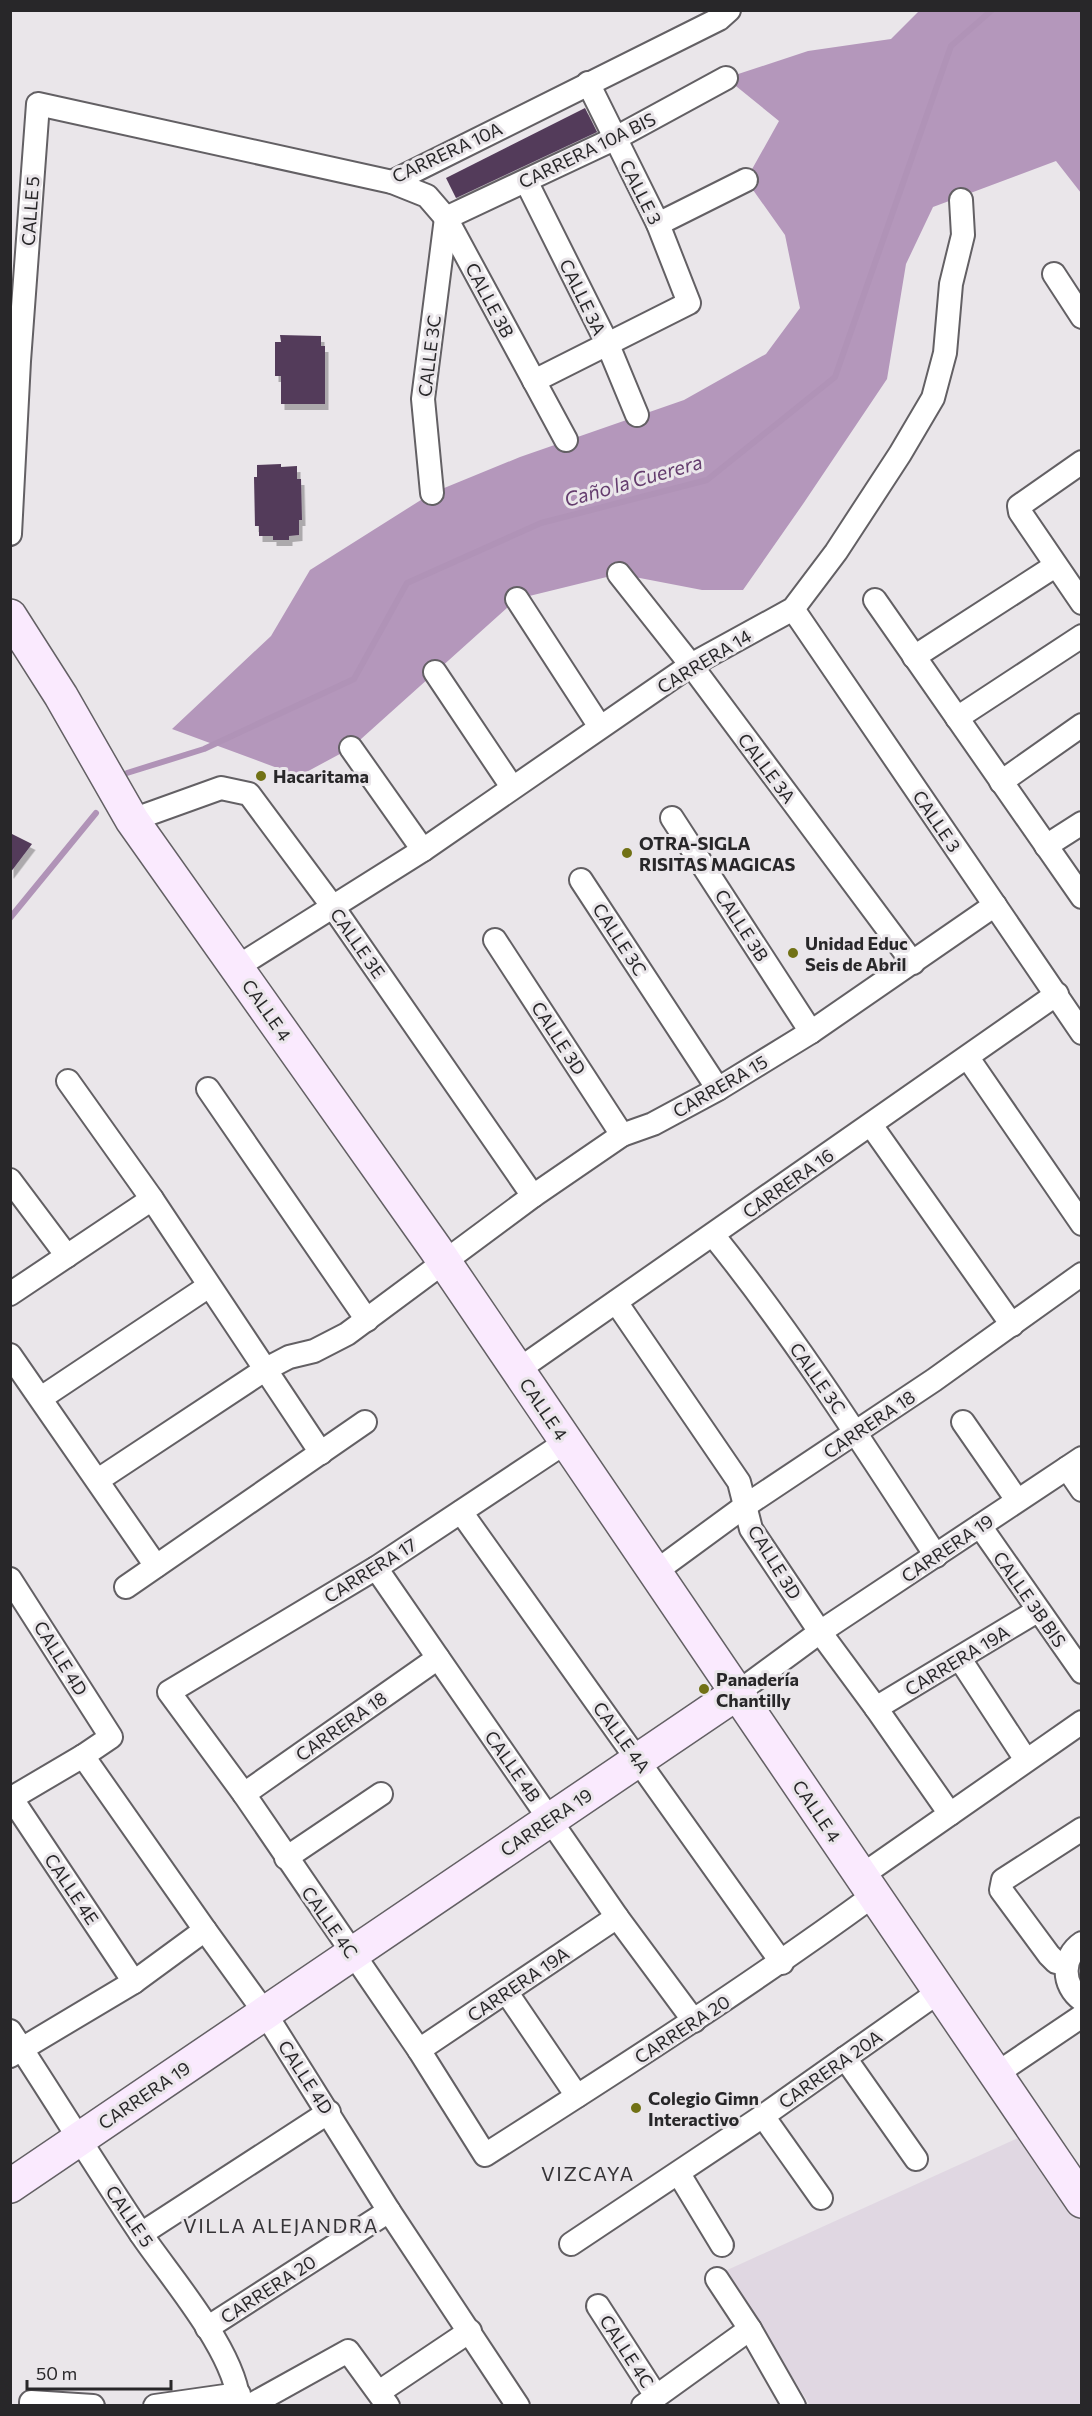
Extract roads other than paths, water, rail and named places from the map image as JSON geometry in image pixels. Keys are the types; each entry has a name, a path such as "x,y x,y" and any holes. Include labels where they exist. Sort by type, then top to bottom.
{"street":[{"name":"CARRERA 10A","path":"38,104 392,182 718,19 729,10"},
{"name":"CARRERA 10A BIS","path":"446,218 614,139 726,78"},
{"name":"CALLE 3","path":"588,83 658,224 689,303 608,345"},
{"name":"CALLE 5","path":"10,534 15,360 38,104"},
{"path":"658,224 746,180"},
{"name":"CALLE 3A","path":"526,181 608,345 637,415"},
{"name":"CALLE 3B","path":"392,182 427,196 446,218 566,440"},
{"name":"CARRERA 14","path":"237,967 423,850 691,665 793,609 836,552 900,454 933,398 945,353 951,284 963,235 961,200"},
{"name":"CALLE 3C","path":"432,493 423,399 446,218"},
{"path":"1054,274 1082,317"},
{"path":"534,381 608,345"},
{"path":"1082,462 1019,506 1020,512 1068,574 1082,603"},
{"name":"CALLE 3A","path":"619,574 691,665 913,963"},
{"path":"914,657 1068,574"},
{"path":"517,599 600,727"},
{"path":"875,600 1082,897"},
{"name":"CALLE 3","path":"793,609 1082,1033"},
{"name":"CALLE 4","path":"10,616 61,696 132,820 445,1263 1082,2201"},
{"path":"957,718 1082,636"},
{"path":"435,672 512,787"},
{"path":"1001,782 1082,725"},
{"path":"351,748 423,850"},
{"name":"CALLE 3E","path":"132,820 221,788 249,795 333,907 533,1196"},
{"name":"CALLE 3B","path":"672,818 811,1032"},
{"path":"1046,846 1082,823"},
{"name":"CALLE 3C","path":"581,880 717,1089"},
{"name":"CARRERA 15","path":"98,1480 266,1369 289,1357 314,1351 347,1334 533,1196 622,1135 653,1124 717,1089 811,1032 995,905"},
{"name":"CALLE 3D","path":"495,940 622,1135"},
{"name":"CARRERA 16","path":"518,1371 1057,994"},
{"path":"968,1058 1082,1224"},
{"path":"68,1081 152,1199 321,1453"},
{"path":"208,1089 367,1320"},
{"path":"871,1125 1012,1325"},
{"path":"10,1180 67,1257"},
{"path":"10,1294 152,1199"},
{"name":"CALLE 3C","path":"713,1235 752,1283 856,1434 936,1556"},
{"name":"CARRERA 18","path":"655,1572 745,1506 856,1434 1082,1274"},
{"path":"41,1398 209,1286"},
{"name":"CALLE 3D","path":"616,1302 739,1482 751,1529 820,1632 950,1814"},
{"path":"10,1355 156,1566"},
{"path":"126,1587 364,1422"},
{"path":"963,1422 1017,1500"},
{"name":"CARRERA 17","path":"169,1692 376,1568 566,1442"},
{"path":"1074,1463 1082,1490"},
{"name":"CARRERA 19","path":"10,2186 737,1693 820,1632 1074,1463"},
{"name":"CALLE 4A","path":"461,1512 782,1962"},
{"name":"CALLE 3B BIS","path":"980,1526 1037,1611 1082,1672"},
{"name":"CALLE 4B","path":"376,1568 616,1917 694,2022"},
{"name":"CALLE 4D","path":"10,1579 111,1737 83,1756 265,2013 389,2211 518,2406"},
{"name":"CARRERA 19A","path":"876,1708 1037,1611"},
{"name":"CARRERA 18","path":"244,1794 438,1658"},
{"path":"960,1659 1026,1760"},
{"name":"CALLE 4C","path":"169,1692 244,1794 419,2050 486,2155"},
{"name":"CARRERA 20","path":"486,2155 694,2022 782,1962 950,1814 1082,1722"},
{"path":"11,1798 83,1756"},
{"path":"286,1858 381,1794"},
{"name":"CALLE 4E","path":"11,1798 134,1982"},
{"path":"1067,1964 1056,1962 1049,1955 1001,1890 1000,1884 1082,1829"},
{"name":"CARRERA 19A","path":"419,2050 507,1993 616,1917"},
{"path":"15,2045 134,1982 205,1930"},
{"path":"1082,1943 1070,1955 1067,1964 1068,1983 1072,1991 1082,2000"},
{"name":"CARRERA 20A","path":"571,2244 679,2174 940,1992"},
{"path":"507,1993 578,2096"},
{"path":"996,2074 1082,2016"},
{"name":"CALLE 5","path":"15,2045 80,2139 141,2234 207,2328 231,2368 242,2402"},
{"path":"845,2058 916,2159"},
{"path":"141,2234 329,2112"},
{"path":"763,2116 821,2198"},
{"path":"679,2174 722,2245"},
{"name":"CARRERA 20","path":"207,2328 389,2211"},
{"path":"717,2279 750,2329 794,2406"},
{"name":"CALLE 4C","path":"598,2306 650,2401"},
{"path":"650,2401 750,2329"},
{"path":"156,2406 242,2402 348,2351 383,2399 470,2331"},
{"path":"31,2404 93,2406"}],"waterway":[{"name":"Caño la Cuerera","path":"127,773 204,749 354,679 407,583 541,523 707,480 835,377 951,46 992,10"},
{"name":"Caño la Cuerera","path":"10,918 96,813"}],"place":[{"name":"Hacaritama","path":"261,776"},
{"name":"OTRA-SIGLA RISITAS MAGICAS","path":"627,853"},
{"name":"Unidad Educ Seis de Abril","path":"793,953"},
{"name":"Panadería Chantilly","path":"704,1689"},
{"name":"Colegio Gimn Interactivo","path":"636,2108"}],"district":[{"name":"VIZCAYA","path":"588,2173"},
{"name":"VILLA ALEJANDRA","path":"281,2225"}]}
